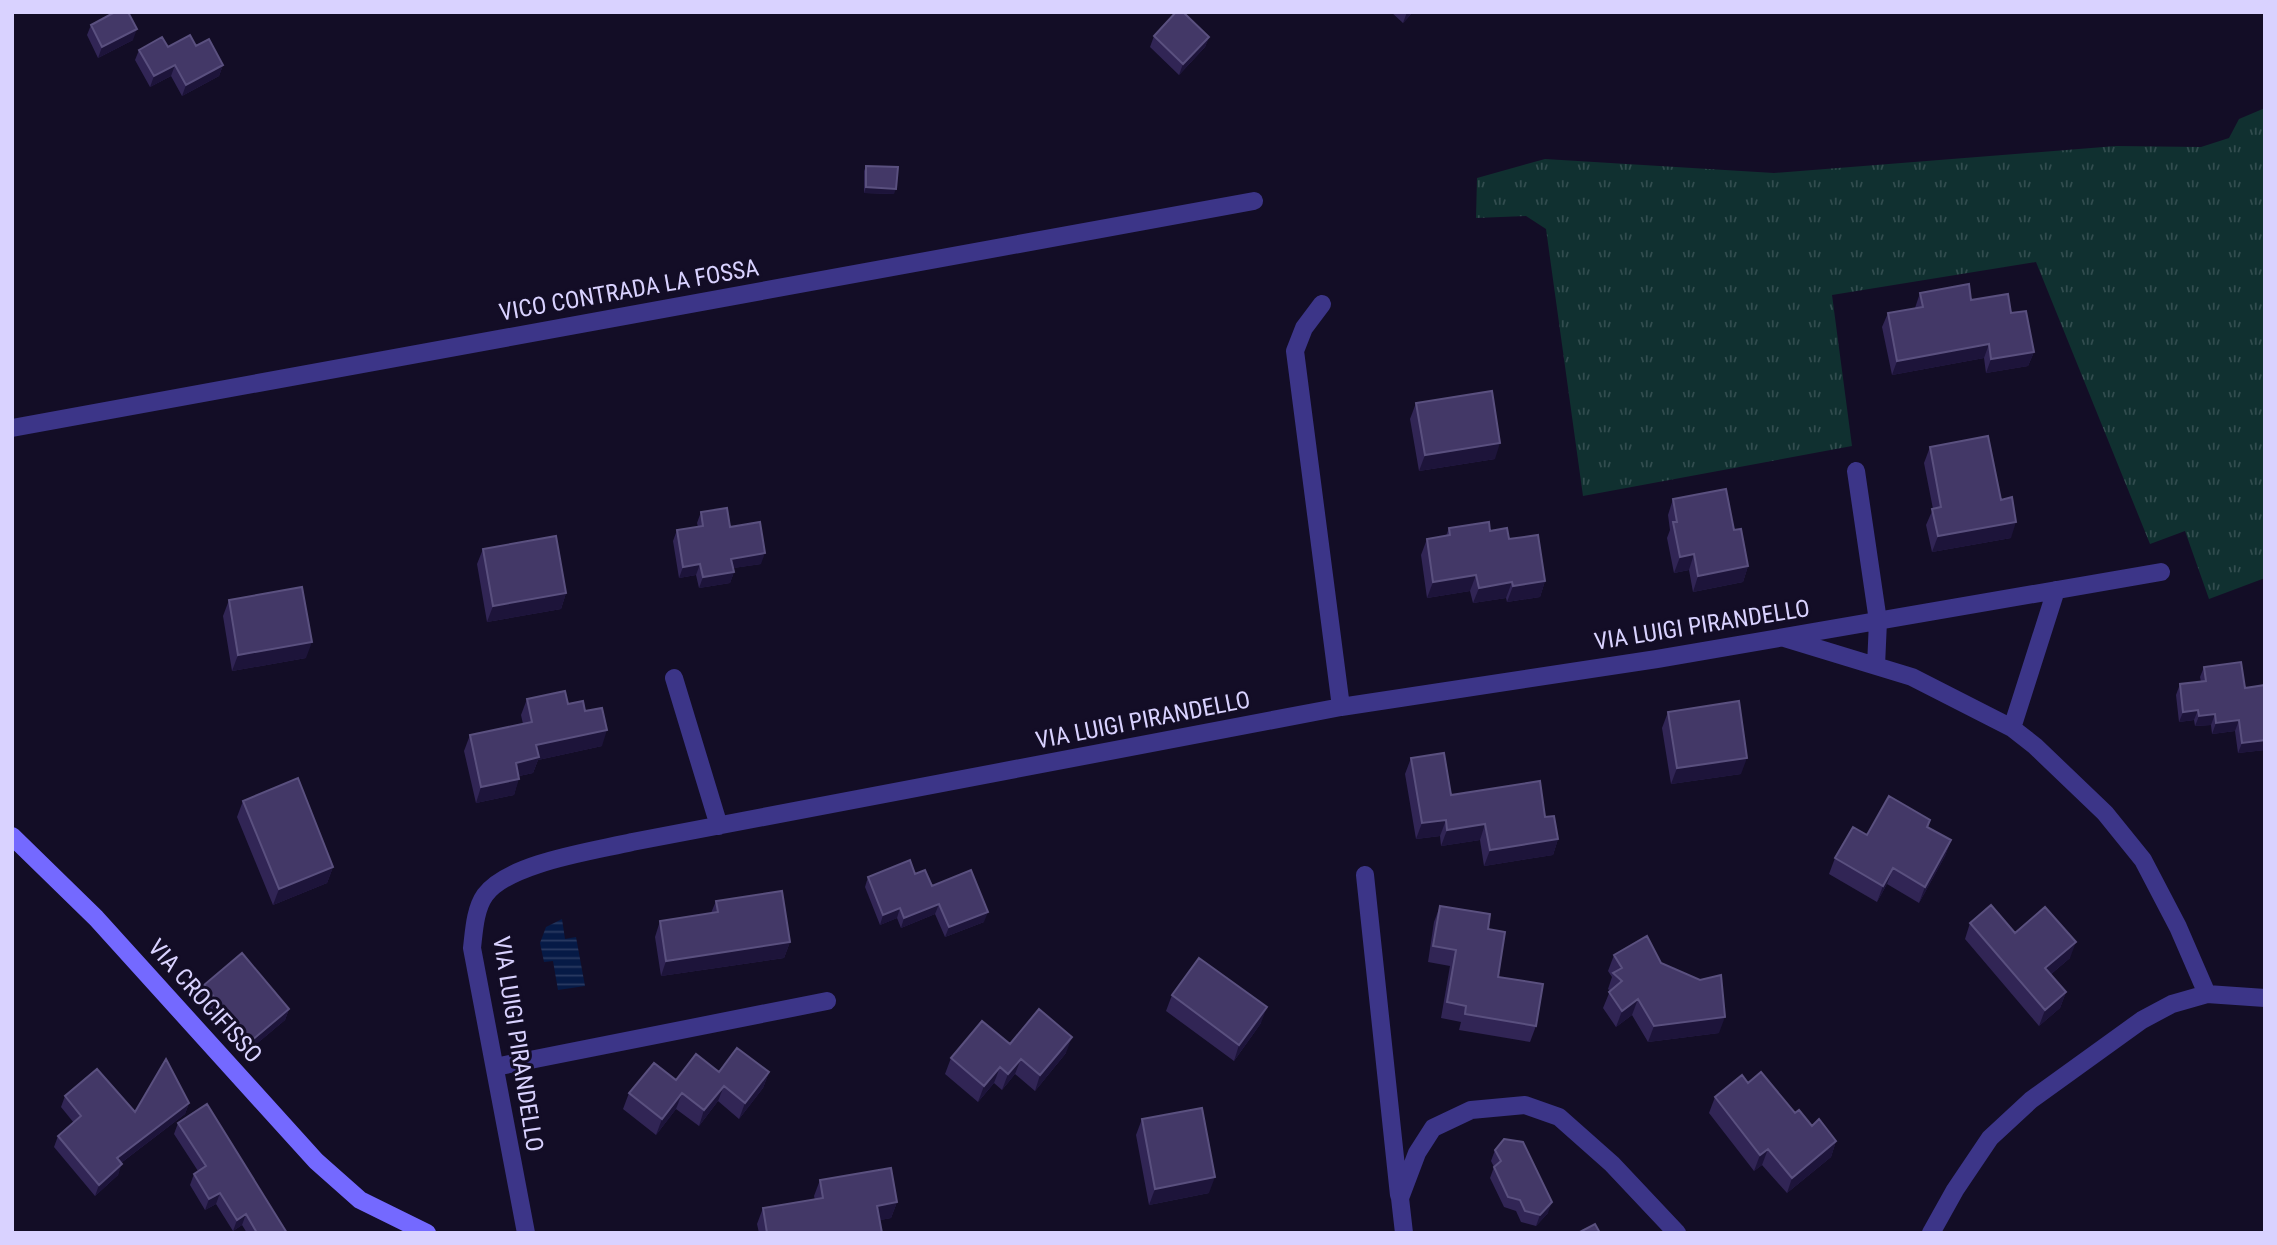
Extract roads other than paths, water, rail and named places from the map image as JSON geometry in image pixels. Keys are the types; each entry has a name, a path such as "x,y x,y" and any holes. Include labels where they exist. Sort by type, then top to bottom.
{"street":[{"name":"VICO CONTRADA LA FOSSA","path":"12,428 1254,201"},
{"path":"1322,304 1304,328 1295,351 1341,707"},
{"path":"1856,471 1878,621 1876,666"},
{"name":"VIA LUIGI PIRANDELLO","path":"526,1233 472,948 475,920 485,896 505,877 543,863 632,842 1341,707 1781,638 2161,572"},
{"path":"2012,728 2056,590"},
{"path":"1781,638 1912,677 2012,728 2035,746 2105,813 2143,860 2178,927 2207,993"},
{"path":"674,678 719,826"},
{"name":"VIA CROCIFISSO","path":"12,836 96,918 316,1161 360,1200 427,1233"},
{"path":"1365,875 1404,1233"},
{"path":"1931,1233 1955,1190 1990,1138 2031,1100 2141,1020 2172,1004 2207,993 2265,998"},
{"path":"495,1067 827,1001"},
{"path":"1400,1198 1417,1153 1433,1128 1471,1110 1525,1105 1559,1117 1612,1164 1677,1233"}],"water":[{"path":"562,919 565,939 576,937 585,986 558,990 553,961 544,962 540,943 546,927"}]}
